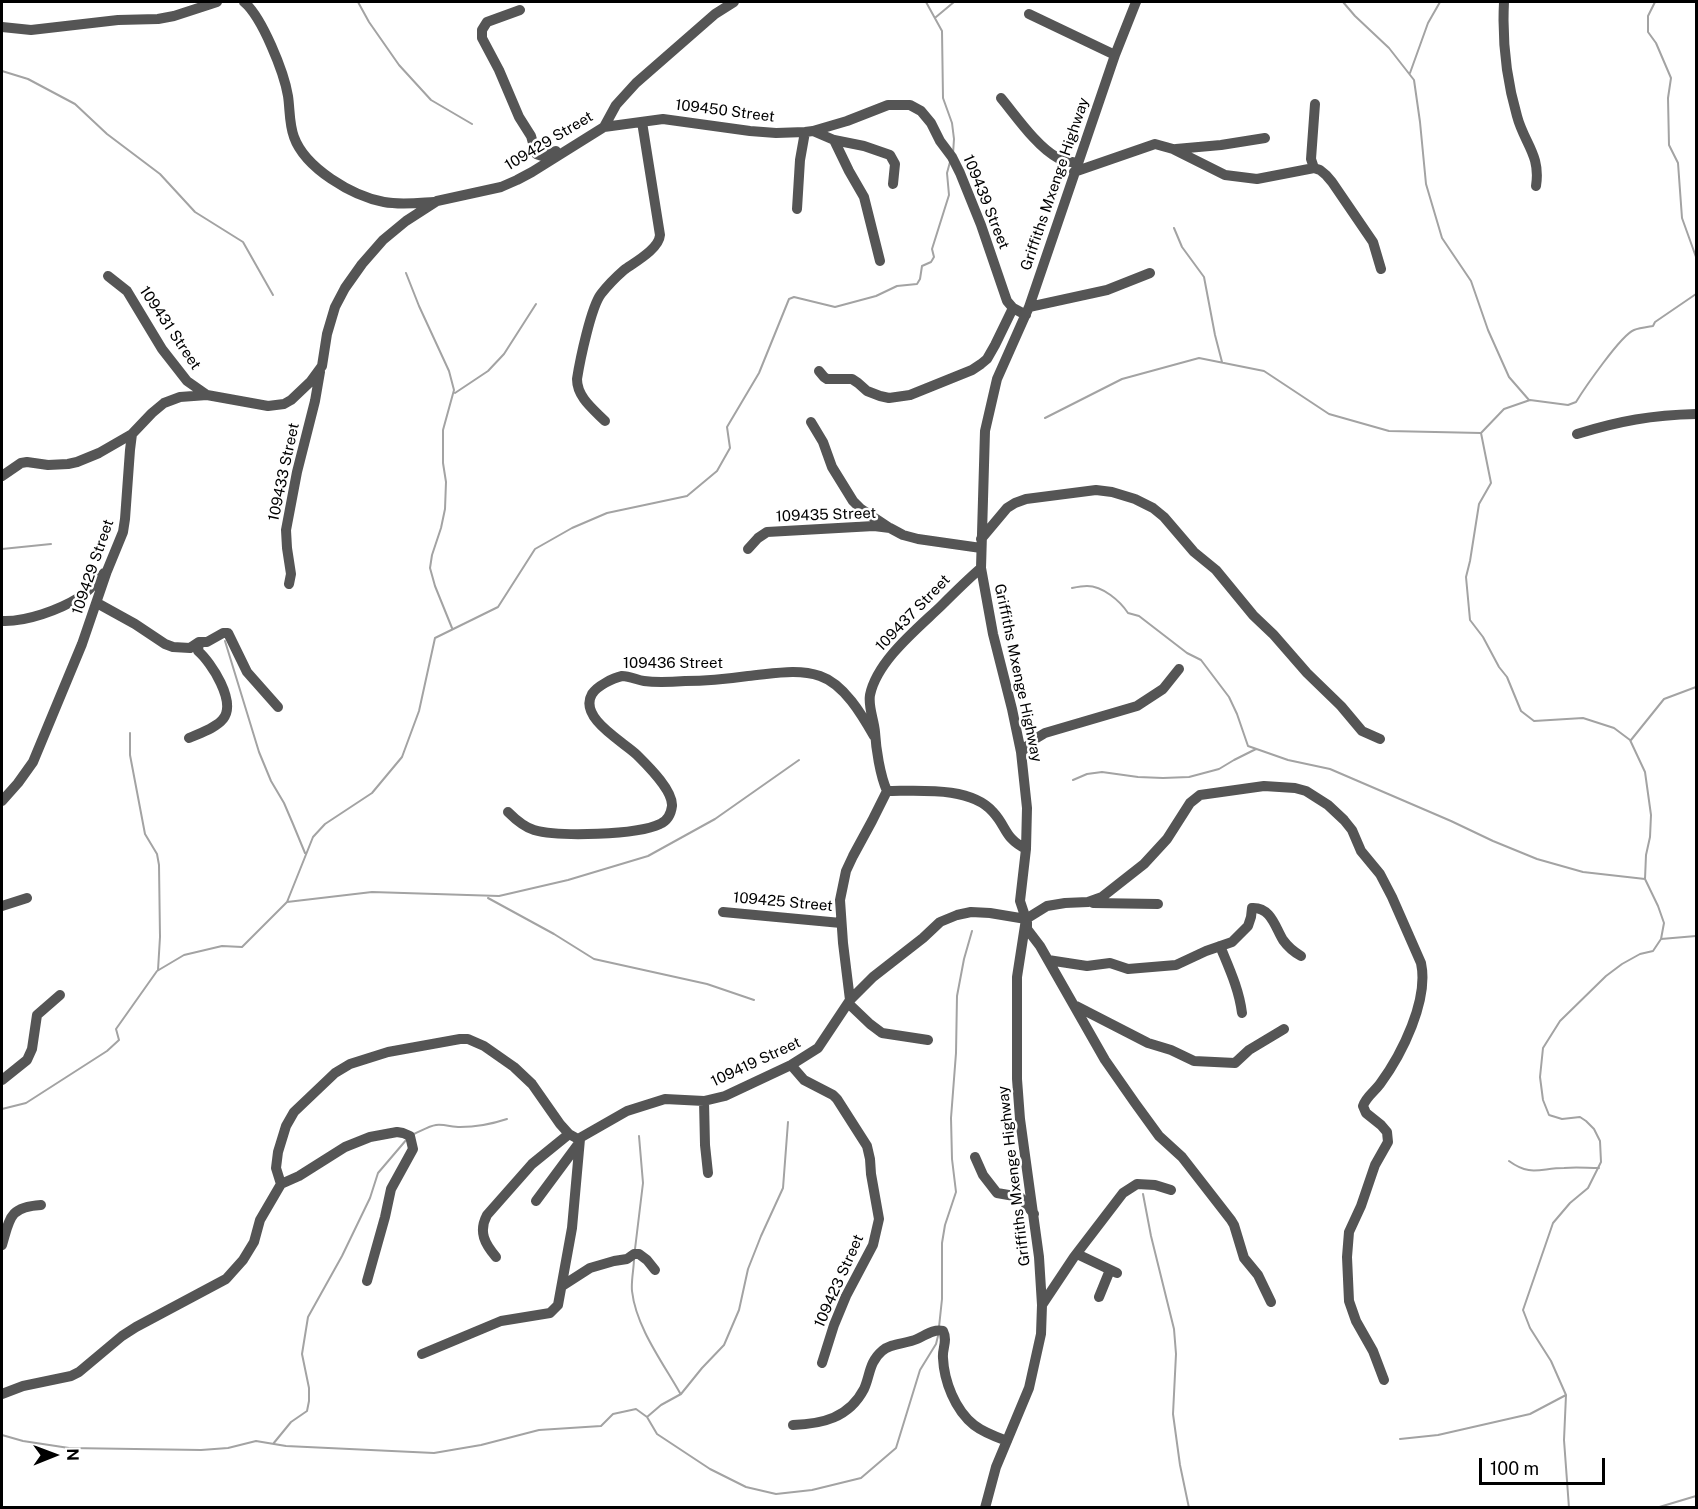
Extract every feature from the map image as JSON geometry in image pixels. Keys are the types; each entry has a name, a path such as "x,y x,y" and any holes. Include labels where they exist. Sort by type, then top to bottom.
{"street":[{"path":"2,27 32,30 118,20 158,20 217,2"},
{"path":"244,2 260,21 281,71 294,137 312,164 336,181 373,199 404,203 437,201"},
{"name":"109429 Street","path":"322,366 327,334 335,307 362,264 383,240 406,221 437,201 501,187 532,172 604,127 616,105 636,83 715,14 734,2"},
{"name":"Griffiths Mxenge Highway","path":"985,1508 996,1467 1029,1388 1041,1334 1042,1305 1039,1257 1020,1119 1017,1079 1017,977 1026,919 1020,901 1026,849 1027,808 1021,752 993,634 981,568 985,431 998,379 1027,311 1114,55 1136,2"},
{"path":"1504,2 1503,42 1506,72 1518,120 1536,161 1538,176 1536,186"},
{"path":"520,10 488,22 482,30 483,38 519,117 531,136 537,154 546,155 579,142"},
{"path":"1029,14 1114,55"},
{"path":"1001,98 1031,135 1057,158 1075,168 1155,144 1173,149 1225,175 1257,179 1314,168 1320,170 1332,182 1372,242 1380,269"},
{"path":"1314,168 1311,159 1315,104"},
{"name":"109439 Street","path":"809,132 847,121 888,105 910,105 921,111 931,123 960,173 981,225 1005,296 1013,308"},
{"name":"109450 Street","path":"604,127 663,119 750,131 809,132"},
{"path":"605,421 582,397 577,384 596,303 606,288 623,271 660,241 642,122"},
{"path":"797,209 802,145 809,132 890,155 895,164 893,184"},
{"path":"1173,149 1265,138"},
{"path":"834,140 864,197 880,261"},
{"path":"819,371 827,379 852,379 867,392 880,396 889,398 910,395 972,370 987,359 1013,308 1027,311 1107,290 1150,273"},
{"name":"109431 Street","path":"108,276 127,291 162,349 187,381 207,395"},
{"path":"2,476 21,463 68,464 99,453 132,434 165,403 180,397 207,395 257,405 284,404 306,386 322,366"},
{"name":"109433 Street","path":"289,584 291,574 286,530 322,366"},
{"path":"1577,434 1636,418 1696,414"},
{"path":"811,422 824,442 832,467 853,501 890,528"},
{"name":"109429 Street","path":"2,801 33,762 82,644 123,532 132,434"},
{"path":"981,544 1007,508 1026,499 1096,490 1135,499 1153,508 1164,517 1194,552 1216,570 1253,615 1362,730 1380,739"},
{"name":"109435 Street","path":"748,549 758,538 768,532 864,526 890,528 918,540 981,544"},
{"name":"109437 Street","path":"887,790 882,779 870,696 893,652 960,585 981,568"},
{"path":"2,621 23,620 64,605 79,597 107,571"},
{"path":"97,603 173,647 190,648 199,642 207,642 223,633 228,633 247,672 278,707"},
{"path":"189,738 217,724 226,713 226,698 222,686 214,668 198,651 199,642"},
{"path":"1021,752 1045,733 1137,706 1149,700 1163,689 1179,669"},
{"name":"109436 Street","path":"508,813 531,829 544,832 591,834 621,832 660,825 666,820 672,807 667,790 636,754 599,724 591,710 592,694 600,686 622,676 653,681 685,681 720,680 787,672 807,673 828,679 847,697 875,739"},
{"path":"1088,902 1102,897 1144,864 1167,840 1195,798 1200,795 1264,786 1306,791 1328,805 1352,830 1361,851 1380,874 1421,963 1423,981 1418,1008 1405,1041 1379,1086 1363,1106 1366,1113 1387,1132 1388,1142 1375,1165 1350,1232 1347,1257 1349,1301 1352,1312 1379,1363 1384,1380"},
{"path":"928,1040 882,1033 870,1024 849,1001 840,900 846,871 853,855 887,790 944,791 977,800 986,804 994,813 1011,839 1026,849"},
{"path":"2,906 27,898"},
{"path":"1158,904 1088,902 1047,906 1026,919 1027,929 1075,1005 1105,1060 1159,1137 1182,1157 1231,1220 1244,1258 1258,1275 1271,1302"},
{"path":"1048,960 1086,966 1110,963 1128,969 1176,965 1232,942 1248,926 1252,908 1259,908 1266,912 1290,949 1301,956"},
{"name":"109425 Street","path":"723,912 841,923"},
{"name":"109419 Street","path":"579,1141 627,1111 665,1099 704,1101 725,1096 791,1065 818,1048 849,1001 873,977 940,922 971,912 1026,919"},
{"path":"1220,946 1235,982 1242,1013"},
{"path":"2,1080 27,1060 34,1042 37,1015 60,995"},
{"path":"1075,1005 1148,1043 1194,1060 1235,1063 1249,1050 1284,1029"},
{"path":"281,1184 276,1168 286,1126 294,1112 335,1073 350,1064 388,1052 460,1039 468,1039 484,1046 514,1067 532,1084 560,1124 579,1141"},
{"name":"109423 Street","path":"791,1065 804,1080 833,1095 867,1146 879,1219 873,1245 846,1296 822,1363"},
{"path":"704,1101 708,1173"},
{"path":"2,1394 23,1386 79,1372 136,1327 226,1279 243,1260 254,1242 260,1220 281,1184 299,1176 345,1147 370,1137 403,1133 410,1136 413,1149 390,1189 385,1217 367,1281"},
{"path":"496,1257 484,1240 483,1222 487,1215 532,1164 569,1134"},
{"path":"536,1200 579,1141"},
{"path":"422,1354 501,1321 550,1313 558,1305 574,1212 579,1141"},
{"path":"975,1157 983,1175 997,1193 1020,1197 1034,1215"},
{"path":"1042,1305 1123,1192 1155,1185 1170,1190"},
{"path":"2,1245 10,1219 18,1209 41,1205"},
{"path":"1078,1252 1113,1271 1099,1297"},
{"path":"562,1286 590,1268 627,1259 634,1254 639,1254 647,1260 655,1270"},
{"path":"793,1425 821,1423 840,1414 856,1400 864,1388 871,1366 880,1352 936,1330 943,1331 946,1337 942,1354 945,1374 952,1394 964,1415 980,1430 1007,1442"}],"waterway":[{"path":"358,2 399,65 431,100 472,124"},
{"path":"926,2 942,31 943,98 952,123 953,154"},
{"path":"936,17 954,2"},
{"path":"1343,2 1389,48 1414,80 1426,184 1442,238 1471,281 1488,330 1509,377 1529,400"},
{"path":"1410,73 1428,23 1440,2"},
{"path":"1655,2 1648,16 1648,32 1656,43 1671,78 1668,98 1669,145 1678,163 1682,218 1696,257"},
{"path":"2,71 28,79 75,104 107,134 160,174 195,212 243,242 273,295"},
{"path":"2,1109 26,1103 107,1051 119,1040 116,1029 157,971 184,955 222,946 242,947 287,902 313,837 325,824 372,793 402,757 419,711 435,638 498,607 535,549 572,528 607,513 687,496 717,471 730,448 727,427 759,373 789,299 794,297 835,307 876,296 897,286 917,284 922,266 931,262 934,257 932,249 949,195 947,173 950,162"},
{"path":"1174,228 1182,247 1204,277 1222,362"},
{"path":"406,273 449,371 454,390 443,430 445,509 430,568 452,628"},
{"path":"1569,1508 1564,1440 1566,1395 1551,1361 1530,1328 1523,1310 1553,1223 1570,1203 1588,1188 1601,1162 1600,1141 1594,1129 1580,1117 1562,1119 1549,1115 1543,1100 1540,1077 1543,1048 1560,1021 1606,976 1640,954 1653,951 1661,939 1664,923 1645,879 1651,815 1645,772 1630,740 1614,728 1583,718 1534,721 1521,711 1507,677 1470,620 1466,577 1479,504 1491,483 1481,433 1504,409 1530,400 1568,405 1576,402 1603,363 1628,334 1636,329 1653,326 1655,322 1696,294"},
{"path":"455,393 488,371 504,354 536,304"},
{"path":"1045,418 1122,379 1199,358 1264,371 1329,414 1389,431 1481,433"},
{"path":"2,549 51,544"},
{"path":"1072,588 1087,586 1105,591 1116,599 1128,613 1139,616 1187,653 1201,660 1229,697 1248,746 1288,760 1330,769 1537,859 1583,872 1645,879"},
{"path":"225,641 259,752 305,853"},
{"path":"1631,740 1664,699 1696,687"},
{"path":"130,733 130,755 145,834 157,854 159,865 158,970"},
{"path":"1073,780 1087,774 1102,772 1138,777 1189,777 1219,769 1256,749"},
{"path":"287,902 372,892 499,896 568,880 648,856 715,819 799,760"},
{"path":"488,898 594,959 707,984 754,1000"},
{"path":"939,1327 942,1299 942,1243 945,1225 956,1192 951,1118 956,1053 957,996 972,931"},
{"path":"1661,939 1696,936"},
{"path":"414,1134 436,1125 472,1126 507,1119"},
{"path":"647,1417 661,1405 681,1394 724,1345 739,1310 748,1269 783,1188 788,1122"},
{"path":"635,1249 643,1183 639,1136"},
{"path":"273,1444 291,1422 307,1411 309,1388 302,1354 308,1317 342,1256 370,1198 378,1173 407,1139"},
{"path":"1509,1161 1530,1170 1599,1168"},
{"path":"1143,1194 1174,1329 1176,1354 1173,1414 1189,1508"},
{"path":"634,1258 632,1291 639,1318 651,1344 680,1393"},
{"path":"2,1435 23,1441 69,1448 201,1450 228,1448 256,1441 286,1446 434,1453 481,1445 539,1430 601,1426 613,1414 636,1409 647,1417 657,1434 710,1469 746,1487 776,1494 812,1490 861,1478 896,1448 920,1370 936,1344 938,1336"},
{"path":"1400,1439 1438,1435 1530,1414 1566,1395"},
{"path":"1656,1508 1696,1496"}]}
